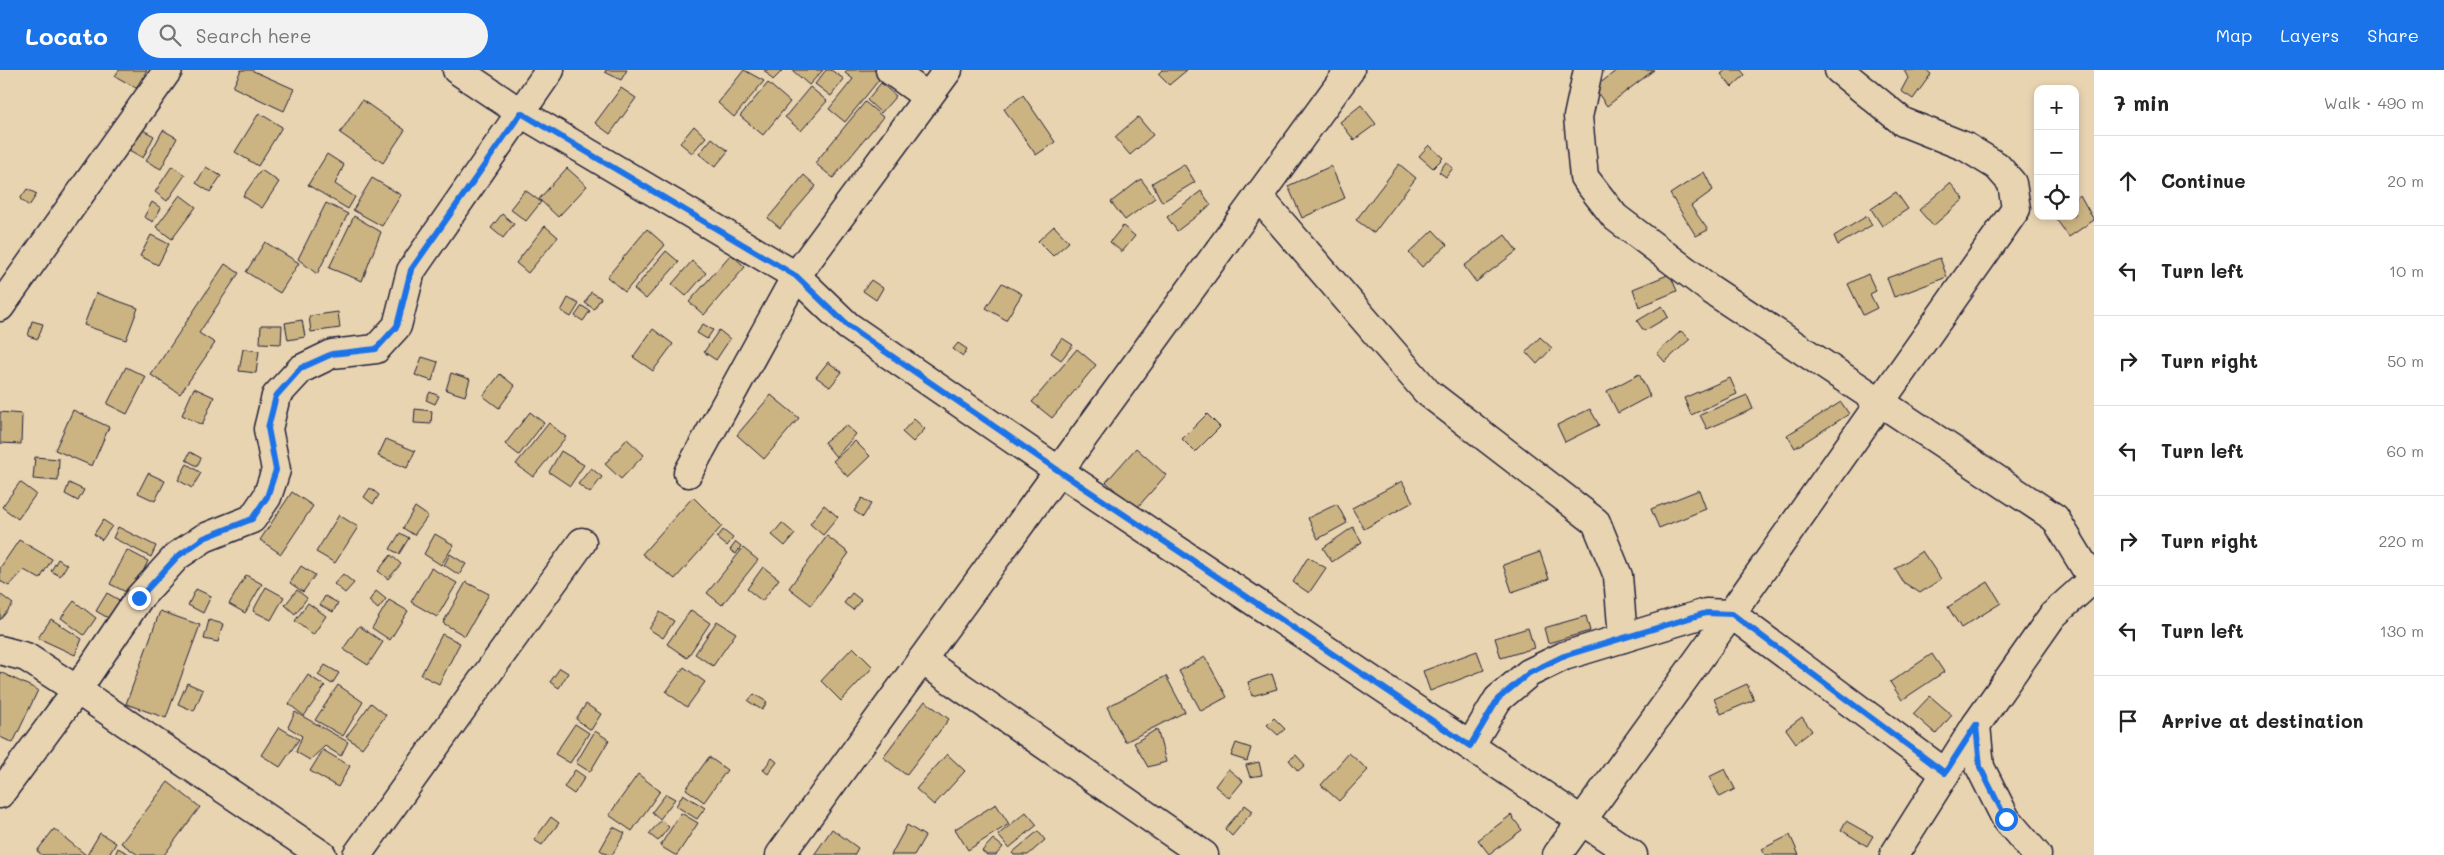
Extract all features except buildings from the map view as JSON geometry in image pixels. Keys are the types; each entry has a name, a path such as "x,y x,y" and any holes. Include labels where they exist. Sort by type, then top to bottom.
{"street":[{"path":"0,307 168,70"},
{"path":"457,70 521,113 796,276 848,326 1059,471 1633,855"},
{"path":"0,794 77,690 139,598 178,556 204,538 252,519 267,497 276,470 268,428 276,396 301,368 332,354 376,349 397,326 411,270 550,70"},
{"path":"890,70 928,97"},
{"path":"688,473 796,276 948,70"},
{"path":"780,855 1350,70"},
{"path":"1588,70 1578,117 1584,177 1615,217 1710,289 2055,518 2093,578 2053,616 1976,725 1894,855"},
{"path":"1557,855 1732,614 2016,209 2012,183 1998,166 1966,147 1903,122 1839,70"},
{"path":"1258,196 1428,392 1596,522 1618,576 1623,638"},
{"path":"357,855 582,542"},
{"path":"1470,746 1498,699 1529,673 1564,656 1706,613 1732,614 1945,773"},
{"path":"0,650 26,658 77,690 322,855"},
{"path":"922,660 1204,855"},
{"path":"1976,725 1980,767 2006,819 2037,855"}],"route":[{"path":"139,598 178,556 204,538 252,519 267,497 276,470 268,428 276,396 301,368 332,354 376,349 397,326 411,270 521,113 796,276 848,326 1059,471 1470,746 1498,699 1529,673 1564,656 1706,613 1732,614 1945,773 1976,725 1980,767 2006,819"}]}
